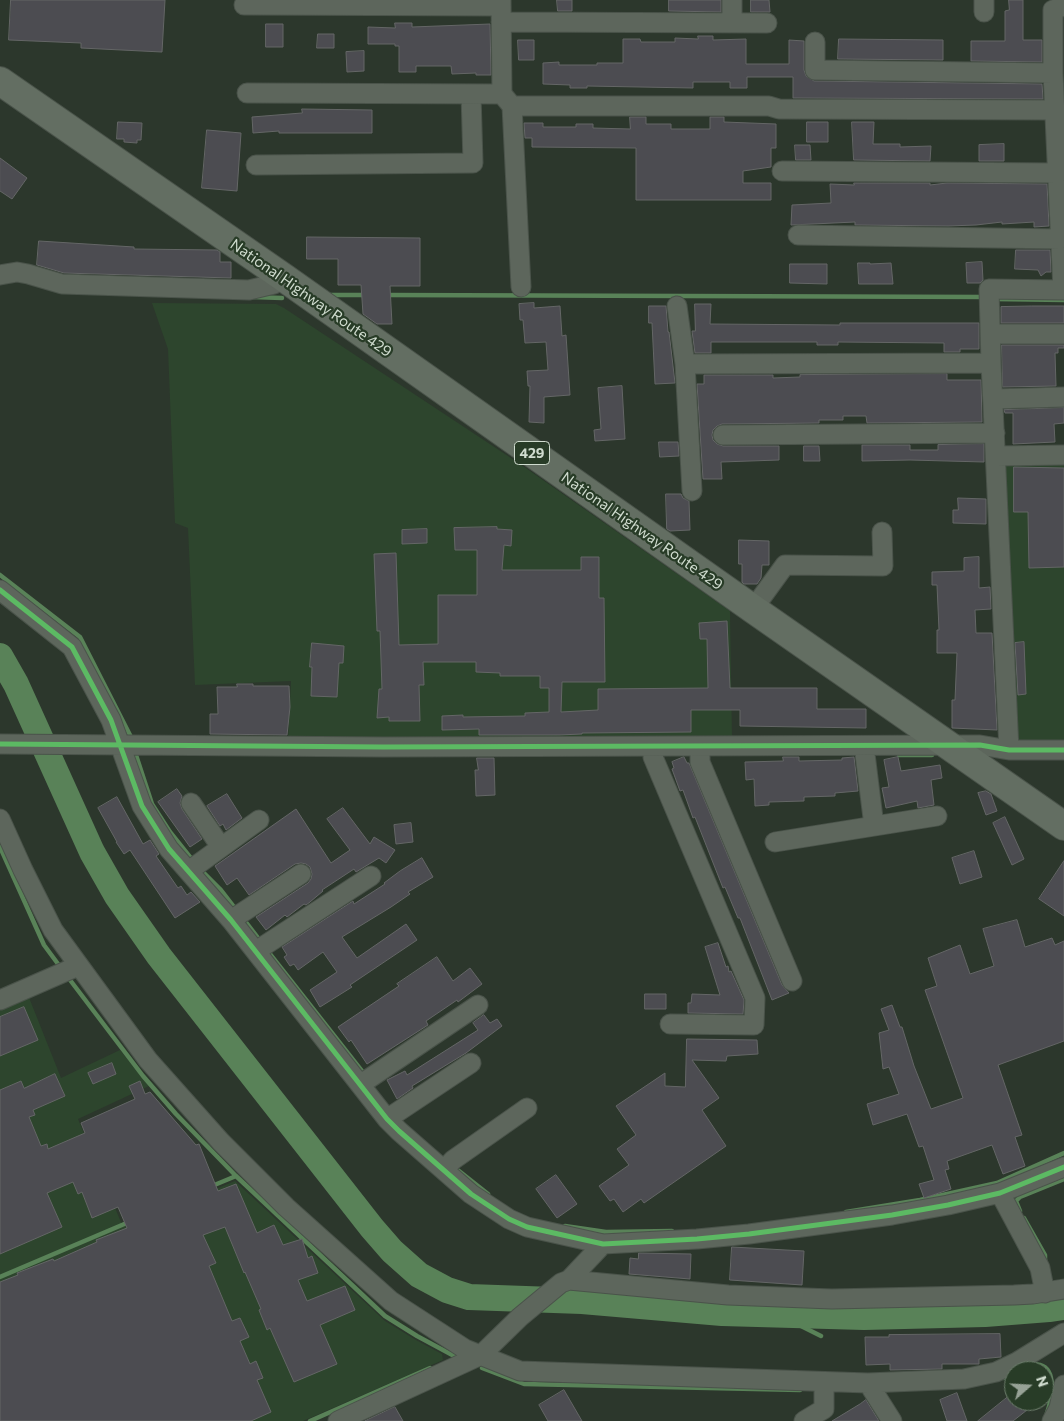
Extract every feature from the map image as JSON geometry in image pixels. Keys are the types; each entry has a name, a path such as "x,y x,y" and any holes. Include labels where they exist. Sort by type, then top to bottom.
{"highway":[{"name":"National Highway Route 429","path":"0,81 1064,826"}],"street":[{"path":"732,0 732,23"},
{"path":"244,4 501,9 732,23 767,23"},
{"path":"1009,750 991,363 990,289 1063,290 1060,239 1062,209 1058,173 1053,73 1053,10 1064,6"},
{"path":"501,9 521,287"},
{"path":"815,42 815,70 1053,73"},
{"path":"247,93 471,94 507,100 769,106 779,109 1055,110"},
{"path":"256,165 473,163 471,94"},
{"path":"782,171 1058,173"},
{"path":"798,235 1060,239"},
{"path":"0,276 17,272 62,284 249,290 274,284 283,278"},
{"path":"677,306 685,364 692,491"},
{"path":"991,334 1064,334"},
{"path":"685,364 991,363"},
{"path":"993,398 1064,397"},
{"path":"723,435 995,433"},
{"path":"996,456 1064,455"},
{"path":"753,609 785,566 883,566 882,532"},
{"path":"0,590 72,647 110,720 129,746 142,806 169,848 195,867 262,948 393,1115 398,1131 448,1166 471,1194 508,1219 527,1227 602,1244 697,1239 798,1228 948,1205 1000,1193 1056,1170"},
{"path":"0,744 653,752 864,752 980,745 1009,750 1064,750"},
{"path":"700,751 700,762 792,981"},
{"path":"653,752 755,998 754,1025 670,1024"},
{"path":"864,752 874,826"},
{"path":"191,803 221,847"},
{"path":"775,842 937,816"},
{"path":"0,819 70,969 148,1060 221,1142 286,1207 391,1301 465,1349 520,1371 824,1387 871,1387 964,1379 996,1372 1017,1362 1064,1333"},
{"path":"195,867 259,820"},
{"path":"236,916 301,874"},
{"path":"262,948 371,876"},
{"path":"0,1000 70,969"},
{"path":"366,1081 478,1004"},
{"path":"393,1115 471,1063"},
{"path":"448,1166 527,1108"},
{"path":"1000,1193 1040,1268 1057,1292"},
{"path":"338,1421 481,1355 520,1317 565,1281 602,1244"},
{"path":"565,1281 728,1295 832,1300 1057,1292"},
{"path":"1052,1421 1059,1408 1064,1384"},
{"path":"804,1421 824,1409 824,1387"},
{"path":"871,1387 892,1421"}],"shaded area":[{"path":"152,303 276,304 284,308 520,464 730,611 732,739 288,741 291,681 195,685 188,528 175,523 168,349"},
{"path":"1000,461 1064,461 1064,745 1014,745"},
{"path":"28,995 61,1078 120,1050 149,1086 78,1119 123,1227 235,1181 385,1321 442,1354 443,1360 303,1421 0,1421 0,1007"}],"building":[{"path":"11,0 165,0 162,52 81,48 81,43 9,40"},
{"path":"557,0 572,0 572,11 558,11"},
{"path":"669,0 721,0 721,12 669,11"},
{"path":"751,0 769,0 770,12 751,12"},
{"path":"1009,0 1023,0 1023,40 1042,40 1042,62 971,61 971,41 1005,41 1005,11 1009,10"},
{"path":"395,23 412,23 412,27 490,24 491,75 476,75 476,73 452,74 451,66 416,66 416,72 399,72 399,46 395,46 395,44 368,44 368,27 395,28"},
{"path":"266,24 283,24 283,47 266,47"},
{"path":"318,34 334,34 334,48 317,48"},
{"path":"698,36 713,36 713,40 746,39 746,64 789,64 789,40 804,41 804,70 806,76 814,81 1042,84 1043,99 793,98 793,77 747,77 747,88 730,88 730,82 693,82 693,88 587,86 587,88 570,88 570,85 543,84 543,63 559,62 559,65 597,65 597,63 623,63 623,39 640,39 641,42 675,42 675,38 698,39"},
{"path":"839,39 943,40 943,60 838,59"},
{"path":"518,40 534,40 534,60 519,60"},
{"path":"364,51 364,71 347,72 346,52"},
{"path":"302,109 372,110 372,133 279,133 279,131 253,133 252,117 302,113"},
{"path":"630,117 646,117 646,124 671,124 671,129 710,129 710,117 724,117 724,122 776,124 776,148 771,148 771,167 743,171 743,183 771,183 771,200 636,200 636,148 532,147 532,138 525,138 524,123 543,123 543,127 576,127 576,124 593,124 593,128 630,129"},
{"path":"118,122 142,123 141,140 137,140 137,143 124,142 124,139 117,139"},
{"path":"807,122 828,122 828,142 807,142"},
{"path":"852,122 874,122 873,144 900,144 900,147 931,146 930,161 854,160"},
{"path":"207,130 241,133 237,191 202,188"},
{"path":"1004,144 1004,161 979,161 979,145"},
{"path":"795,145 810,145 811,160 796,160"},
{"path":"0,158 27,178 12,199 0,191"},
{"path":"854,183 930,183 930,185 947,183 1047,184 1049,226 1034,227 1034,222 948,226 855,225 855,222 791,225 792,205 831,203 830,184 854,185"},
{"path":"307,237 420,238 420,286 390,286 392,324 377,324 363,314 361,285 338,285 338,259 307,259"},
{"path":"39,241 134,247 134,249 217,250 220,252 220,262 231,262 231,278 64,273 37,265"},
{"path":"1016,250 1050,250 1051,272 1046,272 1041,276 1038,270 1015,269"},
{"path":"982,262 983,280 980,283 967,283 966,263"},
{"path":"858,263 891,263 893,284 859,284"},
{"path":"790,264 827,264 827,284 790,283"},
{"path":"534,303 534,308 560,306 562,336 566,335 570,395 544,397 544,423 529,422 530,386 528,386 527,371 548,370 546,342 525,343 523,320 520,320 519,304"},
{"path":"695,304 711,304 710,324 979,323 979,349 960,349 960,352 944,352 944,343 838,342 838,345 817,345 817,342 711,342 711,353 695,353 692,331 695,331"},
{"path":"649,306 666,306 675,383 655,384 652,323 649,323"},
{"path":"1064,306 1064,323 1001,323 1001,307"},
{"path":"1002,345 1064,345 1064,348 1058,348 1058,353 1055,353 1056,386 1003,387"},
{"path":"947,374 947,380 981,380 982,422 867,423 866,416 843,416 843,420 819,420 819,423 722,424 713,430 713,440 717,444 723,446 779,446 779,460 721,462 722,479 703,479 697,384 704,384 704,375 773,375 773,378 800,377 800,375"},
{"path":"622,386 625,439 595,441 594,430 601,429 598,388"},
{"path":"1064,408 1064,423 1054,424 1055,442 1013,444 1013,413 1005,413 1004,410"},
{"path":"659,442 678,442 679,456 660,457"},
{"path":"984,444 984,462 862,461 862,445 910,445 910,450 938,450 938,445"},
{"path":"804,446 819,446 820,461 804,461"},
{"path":"1014,467 1064,468 1064,567 1029,568 1028,512 1014,512"},
{"path":"666,494 681,494 683,498 689,501 690,530 670,531 667,529"},
{"path":"958,498 986,499 986,524 953,523 953,510 958,510"},
{"path":"497,527 497,529 512,530 511,546 504,545 502,570 581,570 581,557 599,557 599,598 604,598 605,682 562,682 561,712 598,710 598,689 708,688 707,639 700,639 699,623 727,621 730,688 817,688 817,709 866,709 866,728 740,726 740,710 691,710 691,732 479,735 479,729 442,730 442,716 525,716 525,713 549,712 549,688 540,688 540,676 500,676 500,673 476,672 476,662 423,662 424,685 419,685 420,721 389,721 389,717 377,718 379,689 382,689 380,631 377,631 374,554 396,553 399,645 438,644 438,595 477,595 477,550 455,550 454,528"},
{"path":"427,529 427,543 402,544 402,530"},
{"path":"739,540 769,541 769,565 762,565 761,578 757,584 744,584 742,582 742,564 739,564"},
{"path":"979,557 979,588 990,587 991,609 975,610 976,633 992,633 997,730 952,728 952,700 955,700 957,653 937,653 937,630 939,630 937,585 932,585 932,572 964,571 964,558"},
{"path":"1024,642 1026,694 1018,695 1015,643"},
{"path":"312,643 344,646 343,663 339,663 337,697 311,696 312,667 310,667"},
{"path":"237,684 289,686 290,707 287,735 210,734 210,714 218,714 217,687 237,687"},
{"path":"684,757 687,763 689,763 782,985 789,993 772,1000 740,918 738,918 725,887 723,888 695,817 693,818 683,790 680,791 672,769 674,768 672,762"},
{"path":"783,757 799,757 799,761 842,760 842,758 854,757 858,791 835,793 835,796 804,797 804,801 769,802 769,805 755,806 754,779 746,780 745,762 783,761"},
{"path":"898,757 901,771 940,765 942,778 931,780 934,805 918,808 917,801 886,808 882,788 889,787 884,760"},
{"path":"477,758 494,758 495,795 476,796 475,770 478,770"},
{"path":"177,789 182,796 180,803 182,809 202,839 190,847 158,802"},
{"path":"986,791 991,794 997,811 986,815 978,793"},
{"path":"227,794 242,818 226,830 223,824 220,826 207,806"},
{"path":"117,797 143,844 150,840 159,854 156,856 178,888 181,886 187,895 191,892 200,902 175,918 130,850 124,854 98,808"},
{"path":"343,808 370,844 374,837 395,850 386,863 379,858 356,872 354,869 322,890 306,905 304,904 287,917 285,915 266,930 256,917 308,883 312,874 310,867 301,863 295,864 249,895 237,878 227,885 215,866 296,809 331,863 350,850 327,819"},
{"path":"1005,817 1024,859 1012,865 993,823"},
{"path":"411,823 413,842 396,844 394,825"},
{"path":"974,851 982,877 960,884 952,858"},
{"path":"422,858 433,877 408,892 410,894 391,907 342,937 357,958 406,924 417,940 350,985 352,987 320,1007 310,990 337,972 323,952 298,970 294,964 290,966 284,957 287,955 282,947 353,901 354,904 385,884 400,871"},
{"path":"1064,861 1064,916 1039,899"},
{"path":"1017,920 1025,947 1052,938 1055,945 1064,941 1064,1041 998,1065 1022,1135 1015,1137 1025,1166 1003,1174 992,1145 947,1161 949,1169 945,1170 951,1189 924,1198 919,1184 934,1180 923,1146 919,1147 907,1114 873,1125 867,1104 899,1094 889,1067 883,1069 879,1033 889,1030 881,1009 892,1005 900,1027 902,1027 914,1066 931,1109 963,1098 925,990 937,986 928,958 960,945 970,974 994,966 983,929"},
{"path":"718,943 726,967 728,966 729,972 731,971 744,1000 743,1014 688,1013 688,1003 691,1003 692,994 720,995 705,947"},
{"path":"437,957 453,981 470,968 482,984 458,1002 457,1000 426,1021 428,1025 367,1064 351,1040 349,1042 338,1027 399,986 397,984"},
{"path":"645,994 666,994 666,1009 645,1009"},
{"path":"24,1007 38,1040 0,1056 0,1017"},
{"path":"484,1015 490,1023 497,1019 502,1026 466,1053 412,1086 413,1088 397,1099 387,1080 405,1071 407,1075 478,1030 473,1023"},
{"path":"687,1039 757,1040 758,1054 727,1056 726,1061 692,1060 719,1098 702,1110 726,1146 644,1203 641,1199 623,1212 614,1199 610,1201 599,1186 629,1165 617,1149 636,1135 616,1106 665,1073 665,1086 685,1087"},
{"path":"112,1063 116,1074 93,1084 88,1073"},
{"path":"55,1074 65,1096 33,1110 35,1115 29,1117 41,1146 47,1144 48,1149 85,1133 81,1123 135,1099 129,1086 140,1081 145,1094 150,1092 196,1145 199,1144 218,1191 236,1184 257,1233 274,1225 283,1245 302,1239 308,1258 312,1256 318,1273 298,1280 307,1301 345,1286 355,1310 320,1325 337,1364 294,1382 270,1328 267,1330 259,1310 261,1309 225,1227 203,1235 216,1263 209,1266 232,1321 240,1318 249,1337 240,1341 250,1364 256,1361 263,1378 257,1380 271,1412 251,1421 0,1421 0,1282 53,1259 54,1261 97,1242 96,1240 127,1228 118,1207 92,1218 82,1192 78,1194 73,1182 47,1193 62,1227 0,1254 0,1090 21,1081 24,1088"},
{"path":"556,1175 577,1204 557,1218 536,1189"},
{"path":"732,1247 804,1251 802,1285 730,1280"},
{"path":"639,1253 691,1254 690,1279 629,1274 630,1258 638,1259"},
{"path":"1000,1334 1001,1357 979,1359 979,1364 942,1364 942,1369 890,1370 890,1364 866,1365 865,1337"},
{"path":"564,1390 582,1421 548,1421 539,1405"},
{"path":"957,1393 967,1421 947,1421 940,1400"},
{"path":"866,1400 879,1421 832,1421 860,1404"},
{"path":"1004,1400 1004,1411 1026,1411 1013,1421 978,1421"},
{"path":"395,1407 403,1421 365,1421"}],"waterway":[{"path":"329,295 366,295"},
{"path":"386,295 986,297"},
{"path":"253,297 282,298"},
{"path":"993,299 1064,300"},
{"path":"0,575 80,637 132,739"},
{"path":"0,656 16,684 92,852 117,896 159,956 372,1228 392,1251 419,1275 447,1290 469,1297 582,1301 722,1313 864,1317 985,1314 1064,1307"},
{"path":"134,749 152,804 170,832 194,862"},
{"path":"899,755 932,755"},
{"path":"0,847 44,945 61,968"},
{"path":"199,868 220,889 237,911"},
{"path":"242,917 262,943"},
{"path":"266,949 365,1075"},
{"path":"67,976 143,1076 176,1114 236,1176 385,1316 456,1357"},
{"path":"846,1212 920,1200 997,1183 1064,1153"},
{"path":"459,1171 488,1194"},
{"path":"212,1186 236,1176"},
{"path":"1020,1211 1016,1201 1020,1197 1064,1179"},
{"path":"1024,1218 1045,1255 1045,1262"},
{"path":"0,1277 129,1222"},
{"path":"565,1226 606,1232 672,1231"},
{"path":"1049,1296 1049,1309"},
{"path":"797,1315 801,1326 821,1336"},
{"path":"310,1421 430,1368"},
{"path":"482,1368 524,1384 800,1390"}],"cycle path":[{"path":"0,590 72,647 111,720 142,806 169,849 231,920 387,1119 471,1194 509,1219 527,1227 603,1244 697,1239 892,1215 948,1205 1000,1193 1064,1167"},
{"path":"0,744 383,747 980,745 1009,750 1064,750"}]}
